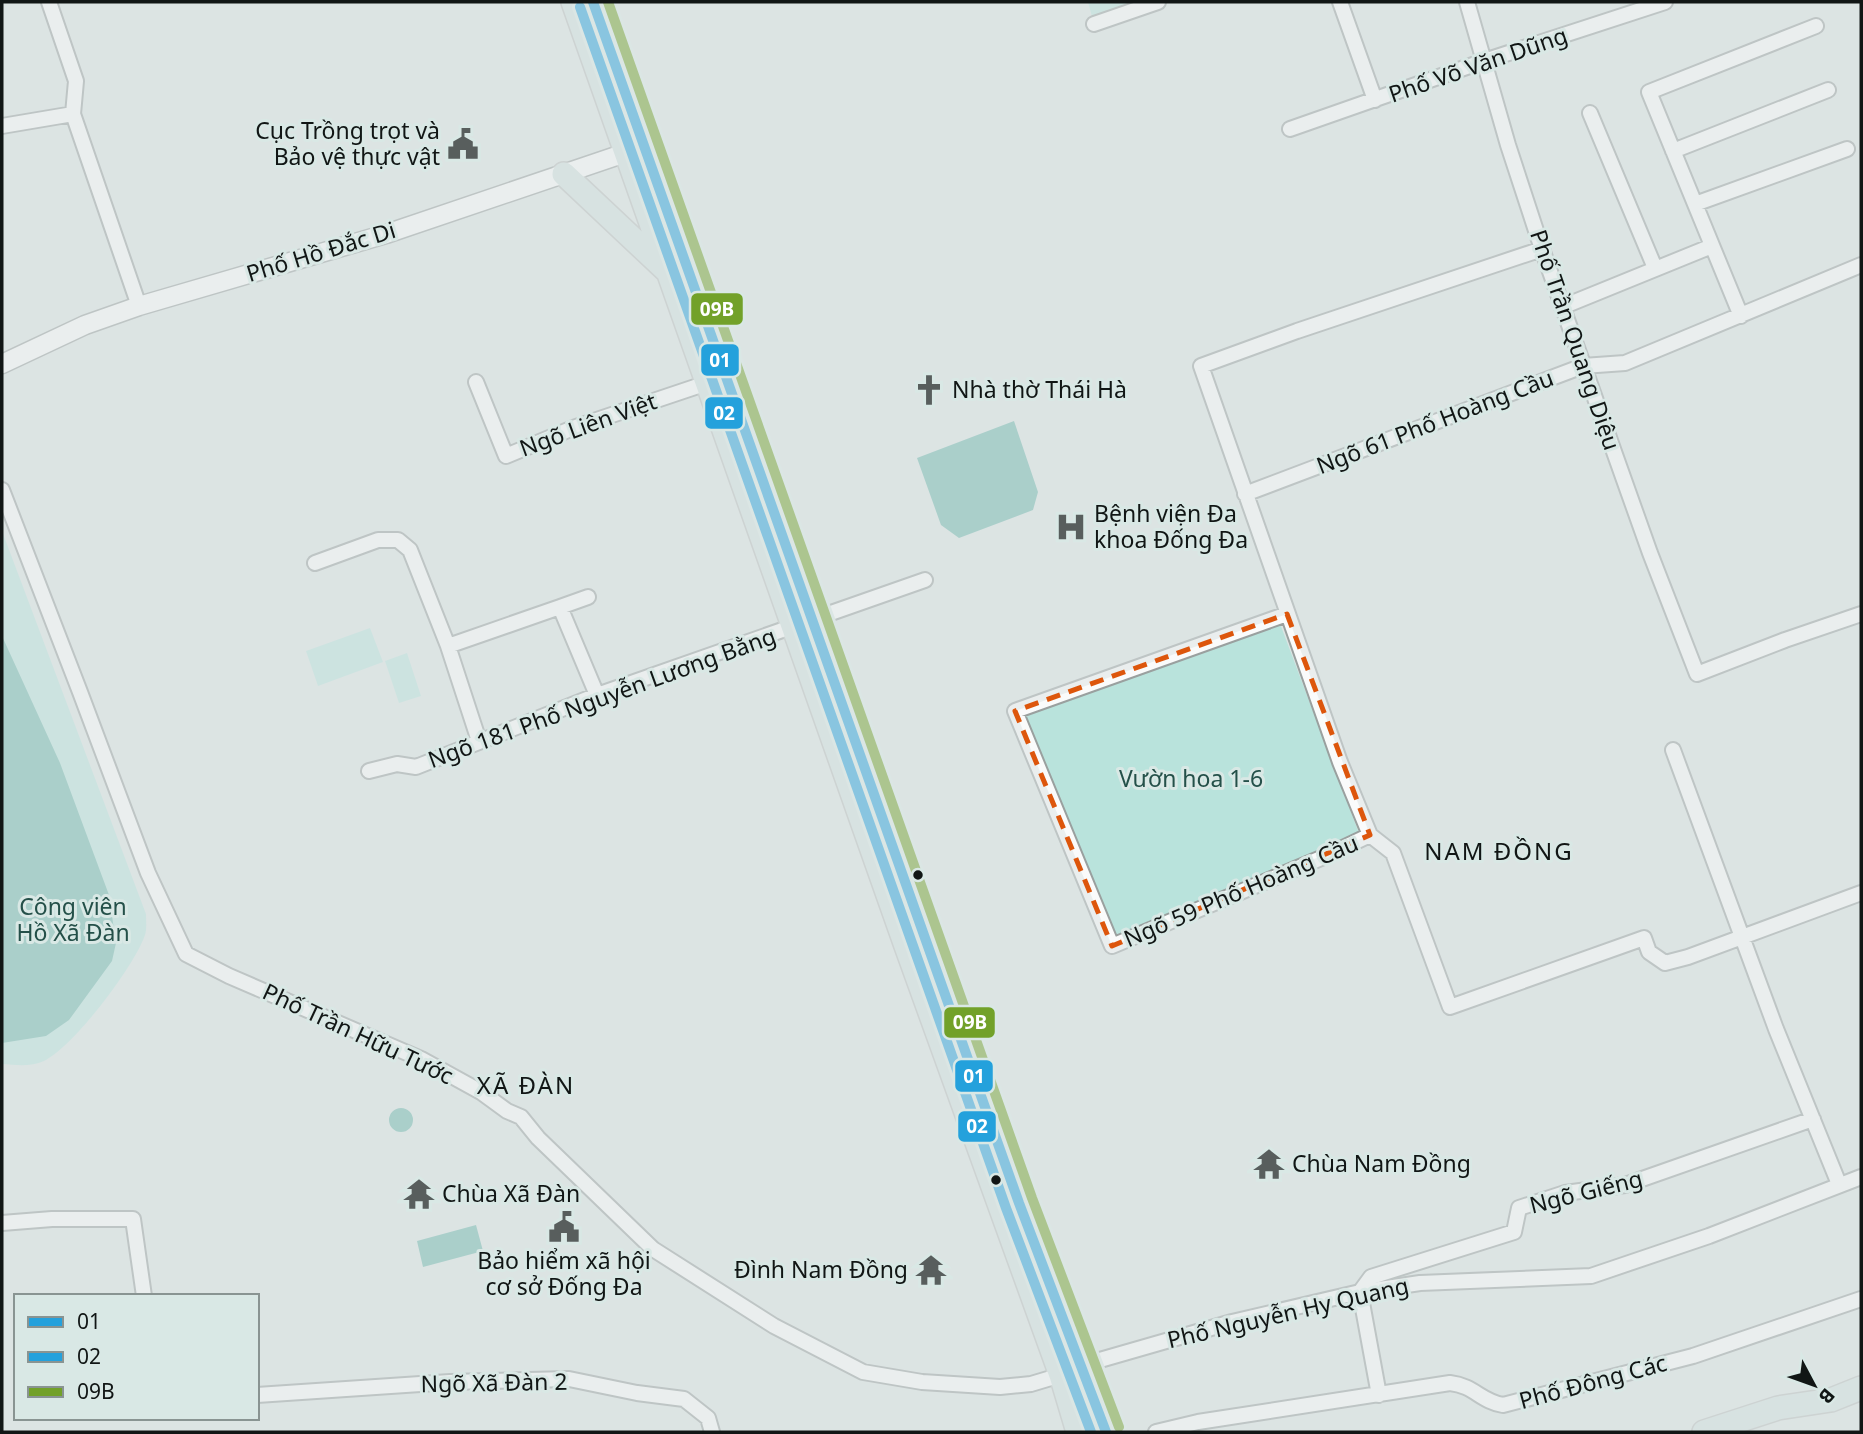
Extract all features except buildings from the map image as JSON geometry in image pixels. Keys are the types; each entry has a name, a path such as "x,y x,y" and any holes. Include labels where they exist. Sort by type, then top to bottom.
{"main road":[{"path":"573,2 692,281 803,624 1010,1207 1070,1371 1106,1432"},
{"path":"593,2 668,272 707,383 803,624"},
{"path":"564,174 668,272"},
{"path":"1070,1371 1078,1432"},
{"path":"1704,1432 1778,1408 1831,1400 1861,1388"}],"street":[{"path":"49,2 76,81 73,114 139,306"},
{"path":"1094,24 1158,2"},
{"path":"1340,2 1376,100"},
{"name":"Phố Trần Quang Diệu","path":"1467,2 1508,145 1542,249 1650,553 1697,674 1861,614"},
{"name":"Phố Võ Văn Dũng","path":"1290,130 1484,61 1665,2"},
{"path":"1741,316 1648,92 1816,26"},
{"path":"1673,151 1828,90"},
{"path":"1590,113 1656,268"},
{"path":"2,126 73,114"},
{"path":"1695,204 1847,149"},
{"name":"Phố Hồ Đắc Di","path":"2,364 85,325 139,306 318,256 635,150"},
{"path":"1562,307 1712,246"},
{"path":"1542,249 1201,366 1340,762 1370,835 1393,853 1450,1007 1644,938 1649,952 1665,962 1688,957 1861,893"},
{"name":"Ngõ 61 Phố Hoàng Cầu","path":"1245,494 1583,366 1625,363 1861,265"},
{"name":"Ngõ Liên Việt","path":"476,382 506,456 573,428 707,383"},
{"name":"Phố Trần Hữu Tước","path":"2,491 148,873 186,954 229,976 421,1059 521,1117 538,1138 653,1249 774,1326 863,1372 922,1381 1000,1387 1031,1384 1070,1371"},
{"path":"315,563 378,540 398,540 410,550 448,646 479,741"},
{"name":"Ngõ 181 Phố Nguyễn Lương Bằng","path":"369,771 397,764 416,767 597,695 925,580"},
{"path":"448,646 588,597"},
{"path":"560,607 597,695"},
{"name":"Ngõ 59 Phố Hoàng Cầu","path":"1287,614 1015,710 1112,946 1370,835"},
{"path":"1673,750 1742,937 1839,1184"},
{"name":"Ngõ Giếng","path":"1360,1292 1371,1277 1514,1232 1519,1208 1565,1194 1625,1185 1813,1119"},
{"name":"Phố Nguyễn Hy Quang","path":"1070,1371 1232,1322 1360,1292 1420,1283 1591,1276 1709,1236 1861,1177"},
{"path":"2,1223 52,1219 134,1219 144,1294"},
{"path":"1360,1292 1379,1395"},
{"name":"Phố Đông Các","path":"1156,1432 1198,1422 1450,1383 1465,1385 1491,1403 1503,1405 1693,1356 1861,1299"},
{"name":"Ngõ Xã Đàn 2","path":"259,1395 437,1383 569,1379 637,1393 684,1399 708,1418 712,1432"}],"highlighted area":[{"path":"1287,614 1370,835 1112,946 1015,711"}],"green space":[{"path":"1088,2 1158,2 1094,24"},
{"name":"Công viên Hồ Xã Đàn","path":"2,531 146,914 146,933 139,949 102,1004 57,1053 39,1063 23,1065 2,1064"},
{"name":"Vườn hoa 1-6","path":"1279,621 1360,836 1113,940 1025,715"},
{"path":"370,628 383,662 318,686 306,651"},
{"path":"407,653 421,696 399,703 385,661"}],"shaded area":[{"path":"1014,421 1038,492 1033,510 959,538 941,525 917,458"},
{"name":"Công viên Hồ Xã Đàn","path":"2,636 60,763 109,895 116,943 112,961 69,1020 46,1036 2,1043"},
{"path":"401,1108 412,1115 413,1120 406,1131 401,1132 390,1125 389,1120 396,1109"},
{"path":"476,1225 483,1251 423,1267 417,1241"}],"transit line":[{"name":"01","path":"593,2 1019,1203 1106,1432"},
{"name":"09B","path":"608,2 1032,1198 1119,1427"},
{"name":"02","path":"580,7 1006,1208 1091,1432"}],"place":[{"name":"Cục Trồng trọt và Bảo vệ thực vật","path":"463,144"},
{"name":"Nhà thờ Thái Hà","path":"929,390"},
{"name":"Bệnh viện Đa khoa Đống Đa","path":"1071,527"},
{"name":"Chùa Nam Đồng","path":"1269,1164"},
{"name":"Chùa Xã Đàn","path":"419,1194"},
{"name":"Bảo hiểm xã hội cơ sở Đống Đa","path":"564,1227"},
{"name":"Đình Nam Đồng","path":"931,1270"}],"district":[{"name":"NAM ĐỒNG","path":"1499,852"},
{"name":"XÃ ĐÀN","path":"526,1086"}]}
